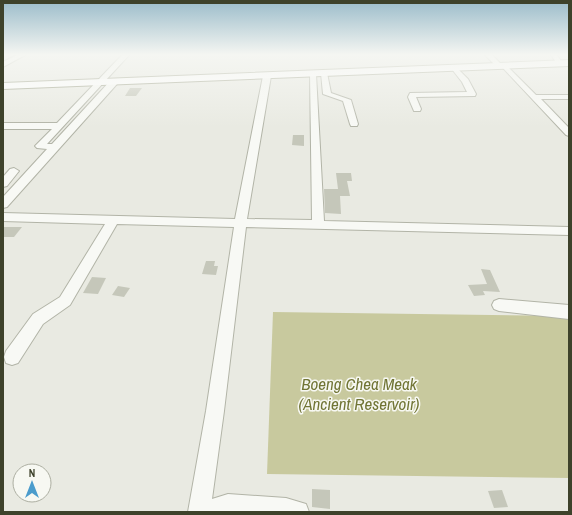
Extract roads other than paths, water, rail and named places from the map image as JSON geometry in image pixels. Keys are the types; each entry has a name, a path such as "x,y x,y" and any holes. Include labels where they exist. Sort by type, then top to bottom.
{"highway":[{"path":"3,86 190,79"}],"street":[{"path":"55,147 40,146 105,79"},
{"path":"199,512 216,403 240,224 266,79"},
{"path":"313,79 318,225"},
{"path":"325,79 327,94 347,100 354,124"},
{"path":"417,109 412,97 413,95 472,94 463,79"},
{"path":"515,79 569,133"},
{"path":"3,204 114,82"},
{"path":"534,97 569,97"},
{"path":"3,126 60,126"},
{"path":"3,184 14,171"},
{"path":"3,217 569,232"},
{"path":"12,357 42,314 61,305 66,300 113,220"},
{"path":"499,304 569,312"},
{"path":"204,512 228,505 286,509 298,512"}],"water":[{"name":"Boeng Chea Meak (Ancient Reservoir)","path":"273,312 569,316 569,478 267,474"}]}
